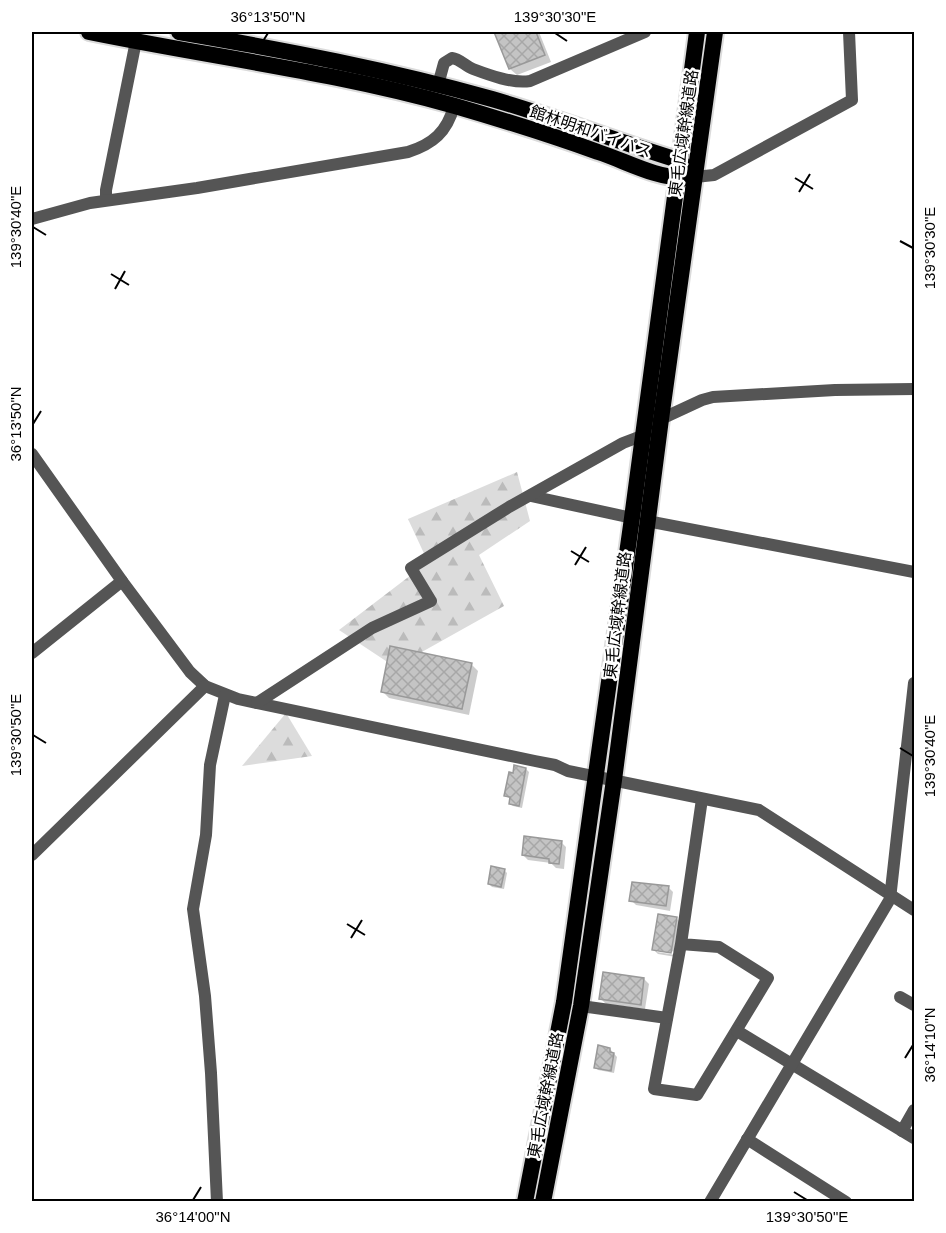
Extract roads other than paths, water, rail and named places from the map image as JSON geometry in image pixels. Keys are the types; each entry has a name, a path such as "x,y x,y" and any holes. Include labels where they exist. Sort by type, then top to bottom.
{"highway":[{"name":"館林明和バイパス","path":"89,32 251,60 368,85 454,106 547,134 676,178 695,177"},
{"name":"館林明和バイパス","path":"179,32 256,45 438,85 553,118 678,160 695,177"},
{"name":"東毛広域幹線道路","path":"543,1202 581,1006 614,780 640,520 644,435 696,32"},
{"name":"東毛広域幹線道路","path":"525,1202 564,1002 595,777 640,520 661,418 715,32"}],"street":[{"path":"438,85 442,68 448,59 457,59 475,70 521,83 645,32"},
{"path":"695,177 714,175 852,100 849,32"},
{"path":"106,200 106,190 136,41"},
{"path":"32,219 70,207 106,200 209,186 408,152 430,143 440,135 449,122 454,106"},
{"path":"661,418 713,397 835,390 915,389"},
{"path":"257,703 372,628 431,601 411,568 623,443 644,435"},
{"path":"32,454 173,652 205,686 225,695 257,703 545,763 595,777 759,810 915,910"},
{"path":"531,496 640,520 915,572"},
{"path":"32,653 122,581"},
{"path":"710,1202 891,895 915,683"},
{"path":"32,855 205,686"},
{"path":"217,1202 205,996 193,909 206,836 210,765 225,695"},
{"path":"681,944 719,947 768,978 697,1095 654,1089 681,944 702,799"},
{"path":"900,997 915,1005"},
{"path":"581,1006 667,1018"},
{"path":"737,1031 915,1138"},
{"path":"902,1131 915,1110"},
{"path":"747,1139 846,1202"}]}
